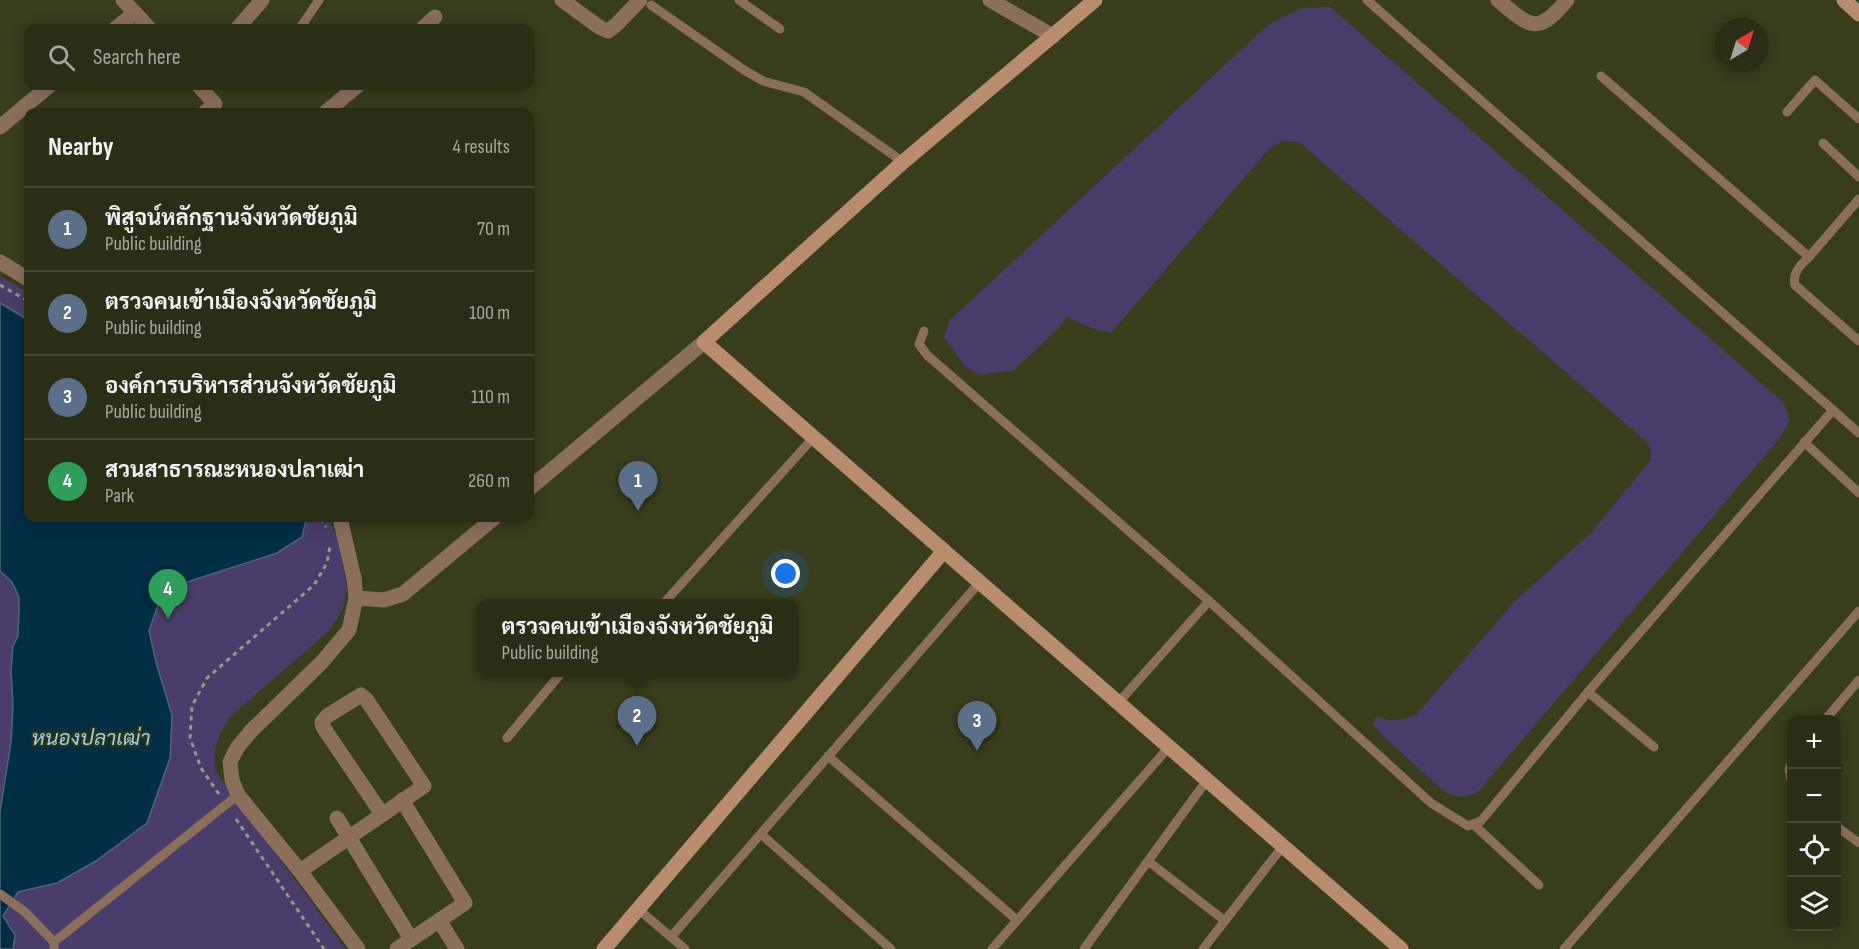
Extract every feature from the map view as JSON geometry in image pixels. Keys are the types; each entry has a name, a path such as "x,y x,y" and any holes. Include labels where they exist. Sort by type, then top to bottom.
{"street":[{"path":"123,0 145,24"},
{"path":"241,24 262,0"},
{"path":"562,0 608,31 646,2"},
{"path":"990,0 1053,36"},
{"path":"534,485 704,342 903,162 1095,0"},
{"path":"1498,0 1523,22 1535,25 1554,15 1567,0"},
{"path":"1844,0 1859,14"},
{"path":"121,24 135,13"},
{"path":"428,24 435,18"},
{"path":"0,127 44,90"},
{"path":"203,90 215,104 210,108"},
{"path":"331,108 352,90"},
{"path":"0,262 24,272"},
{"path":"704,342 1401,949"},
{"path":"341,522 356,597 349,630 322,662 251,731 237,748 230,762 232,780 238,795 300,871 358,949"},
{"path":"356,597 384,600 403,594 489,522"},
{"path":"604,949 944,551"},
{"path":"300,871 424,786 362,695 327,716 322,722 323,727 382,814"},
{"path":"397,949 465,903 402,801"},
{"path":"337,818 411,939"},
{"path":"439,920 458,949"}],"lane":[{"path":"303,24 319,0"},
{"path":"739,0 780,29"},
{"path":"1367,0 1859,433"},
{"path":"646,2 763,81 804,92 903,162"},
{"path":"1601,76 1809,257"},
{"path":"1787,112 1815,80 1859,119"},
{"path":"1823,143 1859,177"},
{"path":"1859,200 1795,273 1793,279 1795,285 1859,340"},
{"path":"924,331 919,344 927,355 1209,601 1431,803 1468,826 1480,821 1588,692 1833,410"},
{"path":"667,599 814,437"},
{"path":"1804,442 1859,493"},
{"path":"671,937 980,582"},
{"path":"1118,703 1209,601"},
{"path":"1564,949 1859,611"},
{"path":"507,738 558,677"},
{"path":"1829,715 1859,680"},
{"path":"1588,692 1654,747"},
{"path":"992,949 1169,747"},
{"path":"828,756 1017,920"},
{"path":"1084,949 1207,780"},
{"path":"0,894 25,912 54,945 238,795"},
{"path":"1473,824 1539,885"},
{"path":"1841,830 1859,843"},
{"path":"760,834 891,949"},
{"path":"1203,949 1283,846"},
{"path":"1148,861 1225,921"},
{"path":"638,909 685,949"}],"path":[{"path":"0,285 24,299"}],"shaded area":[{"path":"1330,7 1784,403 1790,420 1780,438 1478,792 1463,797 1446,793 1384,737 1373,724 1376,717 1397,720 1417,714 1517,599 1591,533 1650,461 1651,451 1648,443 1299,142 1282,141 1268,150 1111,333 1067,317 1057,330 1014,370 980,375 965,366 944,337 950,320 1268,25 1302,8"},
{"path":"0,276 24,290 24,522 330,522 338,539 347,587 343,608 330,630 231,716 222,730 215,754 215,771 346,949 0,949"}],"water":[{"name":"หนองปลาเฒ่า","path":"0,303 24,318 24,522 306,522 302,537 277,553 181,584 158,605 149,631 172,715 170,758 147,823 96,861 57,883 18,892 3,916 15,935 13,949 0,949 0,812 11,742 13,706 11,671 13,646 18,636 19,597 12,582 0,571"}],"place":[{"name":"พิสูจน์หลักฐานจังหวัดชัยภูมิ","path":"638,511"},
{"name":"สวนสาธารณะหนองปลาเฒ่า","path":"168,619"},
{"name":"ตรวจคนเข้าเมืองจังหวัดชัยภูมิ","path":"637,746"},
{"name":"องค์การบริหารส่วนจังหวัดชัยภูมิ","path":"977,751"}]}
